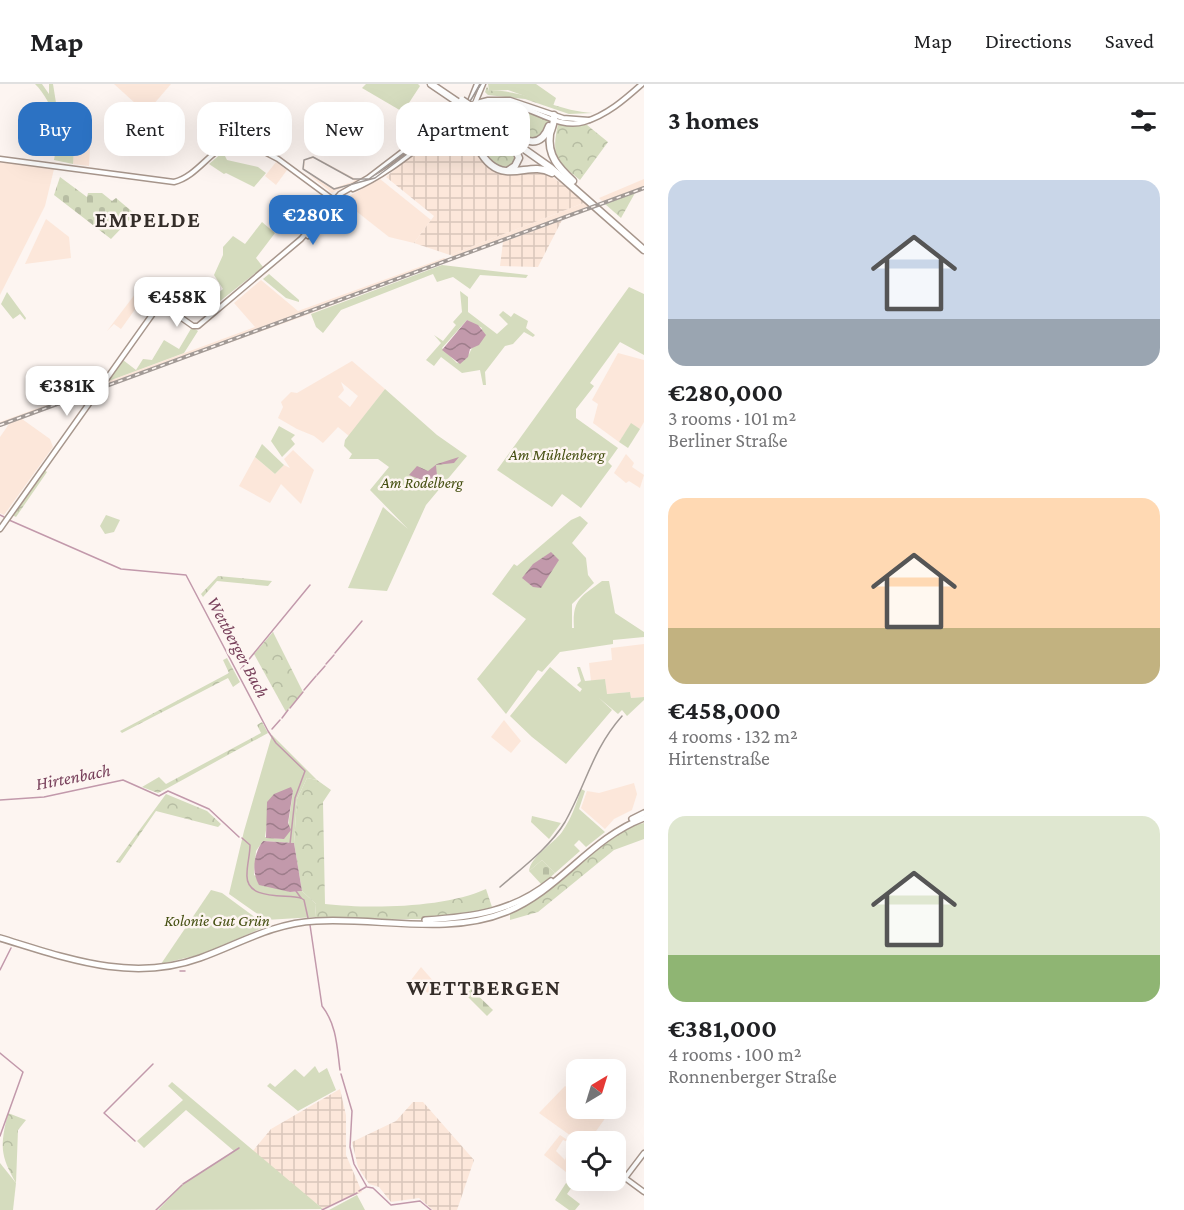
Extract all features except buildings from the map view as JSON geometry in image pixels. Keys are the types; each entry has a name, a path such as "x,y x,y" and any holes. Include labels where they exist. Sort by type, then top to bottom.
{"highway":[{"path":"431,84 459,102"},
{"path":"438,84 460,102"},
{"path":"530,142 538,141 545,135 553,118"},
{"path":"553,118 550,139 552,155 559,167 570,182 644,250"},
{"path":"530,151 644,244"},
{"path":"484,156 497,169 504,171 534,167 570,182"},
{"path":"504,171 516,166 519,156"}],"main road":[{"path":"0,938 54,955 119,969 150,970 176,965 286,925 317,921 403,922 470,917 500,910 522,901 547,884 607,834 644,816"}],"street":[{"path":"475,102 477,84"},
{"path":"530,111 553,118 589,120 620,104 642,84"},
{"path":"477,102 482,86"},
{"path":"482,86 482,96 488,100 521,103 553,118"},
{"path":"0,159 174,182 189,176 231,142 242,141 278,159 335,201"},
{"path":"0,529 160,304 194,326 312,232 343,192 375,173 396,156"},
{"path":"335,201 350,191 377,179 406,156"},
{"path":"644,1154 625,1178 644,1192"}],"shaded area":[{"path":"114,84 171,84 155,102 134,102"},
{"path":"74,156 90,156 89,166 73,164"},
{"path":"313,156 356,179 367,180 381,174 365,183 352,183 332,193 308,174 334,188 355,181 316,158 305,160 304,172 304,160"},
{"path":"410,156 484,156 494,169 546,172 586,202 450,255 414,243 434,216 386,177"},
{"path":"0,162 54,169 45,206 0,295"},
{"path":"276,162 287,170 276,185 265,176"},
{"path":"380,179 431,220 414,243 389,237 342,200"},
{"path":"644,179 644,190 605,204 599,198"},
{"path":"586,202 594,208 458,258 450,255"},
{"path":"46,219 69,237 71,258 25,264"},
{"path":"562,220 538,267 500,266 503,242"},
{"path":"444,258 450,260 304,316 101,389 106,382 255,327 234,303 261,280 298,311"},
{"path":"139,289 146,294 121,329 114,324 107,331"},
{"path":"618,353 644,360 644,422 640,429 631,424 619,442 593,423 598,404 592,400"},
{"path":"352,361 385,389 349,436 338,427 323,443 278,418 283,407 281,402 291,392 297,393","holes":["341,382 358,396 350,407 338,397 344,390"]},
{"path":"98,386 93,392 22,419 50,439 53,447 4,515 0,513 0,437 9,424 0,427 0,422"},
{"path":"293,450 314,470 301,504 281,484 270,503 239,486 255,457 275,474 284,465 290,468 284,459"},
{"path":"626,454 634,463 632,467 644,475 640,488 629,481 626,483 614,473"},
{"path":"644,644 644,697 631,698 630,692 606,694 605,679 591,681 589,663 612,660 611,648"},
{"path":"504,720 521,741 511,753 491,737"},
{"path":"634,783 637,794 632,810 614,819 605,829 581,808 587,791 599,793"},
{"path":"421,967 435,983 429,994 423,989 420,991 411,980"},
{"path":"565,1086 566,1119 605,1119 596,1131 566,1132 539,1113"},
{"path":"340,1089 346,1115 346,1155 362,1192 323,1209 252,1152 271,1129"},
{"path":"413,1102 423,1102 474,1160 457,1210 433,1210 419,1198 391,1202 379,1187 369,1184 358,1167 352,1142 396,1121"},
{"path":"560,1135 566,1139 556,1151 565,1160 566,1157 566,1172 544,1155"}],"green space":[{"path":"35,84 42,84 49,94 49,84 53,84 56,102 47,102"},
{"path":"366,84 418,84 420,86 410,102 396,102 396,108 362,88"},
{"path":"488,84 536,84 556,98 553,106 508,90 489,91"},
{"path":"487,86 489,91 516,93 566,108 593,113 569,114 525,99 488,95 485,92"},
{"path":"530,114 550,121 546,133 530,142"},
{"path":"558,124 587,125 608,142 580,180 565,167 557,156 555,143"},
{"path":"55,156 74,156 73,164 54,160"},
{"path":"218,156 225,156 227,160 258,167 266,173 254,187 224,174 209,164"},
{"path":"516,156 517,158 512,166 500,167 489,157"},
{"path":"60,177 87,197 88,193 102,193 112,201 116,198 135,214 111,239 54,195"},
{"path":"635,193 621,218 605,204"},
{"path":"262,222 275,233 256,258 263,267 214,306 207,302 223,289 214,275 223,255 223,247 233,236 245,244"},
{"path":"442,265 528,275 526,278 480,275 470,289 453,277 437,282 433,274 341,310 323,333 316,327 311,314"},
{"path":"269,274 299,302 286,298 263,279"},
{"name":"Am Mühlenberg","path":"629,287 644,294 644,355 620,342 590,383 594,386 576,409 576,418 618,448 608,462 612,466 581,508 562,494 552,507 497,470"},
{"path":"460,291 468,297 468,312 497,334 508,324 499,315 503,311 511,317 514,313 528,321 526,328 535,335 533,337 524,332 513,344 505,346 485,372 486,385 483,385 480,370 462,373 441,357 434,366 426,360 441,343 434,335 443,341 456,325 453,322 462,312","holes":["467,320 482,328 469,354 457,363 442,348"]},
{"path":"7,292 26,318 25,320 20,314 13,319 1,304"},
{"path":"192,327 198,331 184,353 106,382 123,360 136,370 143,359 152,360 164,340 179,349"},
{"name":"Am Rodelberg","path":"385,389 437,435 467,456 426,505 387,591 348,588 383,507 408,529 370,490 389,467 378,459 349,459 352,454 344,446 345,440"},
{"path":"631,423 640,429 628,448 619,442"},
{"path":"279,426 295,435 291,439 295,444 282,457 271,441"},
{"path":"262,444 284,465 275,474 255,457"},
{"path":"44,470 47,472 16,517 12,515"},
{"path":"106,515 120,520 114,532 105,534 100,526"},
{"path":"580,516 588,523 572,543 586,558 588,575 594,583 572,604 572,628 574,628 576,605 579,600 602,581 609,581 615,613 644,632 644,637 613,640 613,644 560,652 542,672 538,670 506,714 477,679 526,619 492,594 514,564 517,566 571,520"},
{"path":"218,576 272,581 268,586 217,581 203,597 201,594"},
{"path":"273,632 303,692 286,712 254,654"},
{"path":"227,658 240,682 233,687 228,678 122,733 120,731 229,673 223,660"},
{"path":"550,667 580,692 582,689 577,685 581,681 577,667 580,667 585,681 605,679 607,694 630,692 631,698 644,697 644,700 627,716 622,710 618,714 599,698 612,710 566,764 510,716"},
{"path":"262,722 268,733 166,789 158,793 142,787 159,777 166,784 261,733 257,725"},
{"path":"272,735 317,780 307,778 297,799 294,843 263,841 256,851 254,875 290,892 302,891 316,904 315,917 266,920 229,894 244,831","holes":["293,791 287,833 282,839 265,837 268,816"]},
{"path":"307,778 317,780 331,790 323,802 325,904 407,906 450,900 486,889 492,907 477,913 432,918 315,917 316,904 302,891 294,843 297,799"},
{"path":"581,789 585,791 579,809 605,832 586,847 579,840 574,845 580,851 555,873 542,860 529,871 534,860 565,827"},
{"path":"166,794 207,811 221,824 218,827 156,811 120,863 116,862"},
{"path":"532,816 561,823 549,839 531,822"},
{"path":"644,823 644,839 614,850 538,912 510,920 510,913 544,891 592,850 626,829"},
{"path":"542,860 555,873 542,885 529,871"},
{"name":"Kolonie Gut Grün","path":"211,890 222,893 267,926 202,954 161,964"},
{"path":"471,989 493,1010 487,1016 466,995"},
{"path":"315,1066 319,1073 327,1068 336,1090 298,1111 267,1086 270,1083 275,1087 295,1069 304,1077"},
{"path":"172,1082 323,1209 158,1210 182,1185 234,1151 186,1110 144,1148 137,1141 183,1100 168,1086"},
{"path":"8,1113 26,1120 18,1130 16,1183 3,1150"},
{"path":"0,1163 16,1183 13,1210 0,1210"},
{"path":"566,1183 566,1191 569,1191 567,1194 580,1204 575,1210 569,1210 555,1200"},
{"path":"357,1195 365,1210 329,1210"}],"water":[{"path":"467,320 478,325 486,335 479,345 470,349 468,357 460,364 442,350"},
{"path":"459,457 454,463 436,465 437,476 434,485 409,475 417,466 428,471 437,464"},
{"path":"551,552 559,560 541,588 533,587 522,578 533,564"},
{"path":"291,787 293,791 288,823 291,830 284,839 266,838 267,802 274,794"},
{"path":"263,841 294,843 302,891 290,892 259,885 255,874 255,862 257,851"}],"waterway":[{"name":"Wettberger Bach","path":"0,515 4,517"},
{"name":"Wettberger Bach","path":"9,520 121,569 186,575 268,731 276,743 305,771 295,798 290,844"},
{"path":"241,669 310,585"},
{"path":"335,653 362,621"},
{"path":"326,664 334,655"},
{"path":"317,675 325,666"},
{"path":"304,690 316,676"},
{"path":"290,708 303,692"},
{"path":"282,718 288,710"},
{"path":"272,729 280,720"},
{"name":"Hirtenbach","path":"0,800 44,797 123,780 159,796 168,791 209,809 239,837"},
{"name":"Hirtenbach","path":"242,838 250,845 247,874 248,883 252,889 267,895 301,898 304,900 308,918"},
{"name":"Wettberger Bach","path":"296,891 301,898"},
{"name":"Hirtenbach","path":"310,925 322,1006 331,1021 340,1070"},
{"path":"0,970 11,948"},
{"path":"180,971 185,971"},
{"path":"0,1053 23,1072 0,1136"},
{"path":"135,1141 104,1113 153,1064"},
{"name":"Hirtenbach","path":"341,1074 352,1111 350,1147 354,1164 367,1187 373,1188 391,1205 420,1201 431,1210"},
{"path":"183,1184 239,1148"},
{"path":"156,1210 182,1185"},
{"path":"359,1191 366,1187"},
{"path":"322,1210 357,1193"}],"tram line":[{"path":"480,84 468,105 369,179 353,179 313,157 304,160 303,169 334,189 375,178 463,112 481,84"},
{"path":"500,887 535,857 559,831 603,742 622,716"}],"railway":[{"path":"0,425 644,188"}],"district":[{"name":"EMPELDE","path":"148,219"},
{"name":"WETTBERGEN","path":"484,987"}]}
